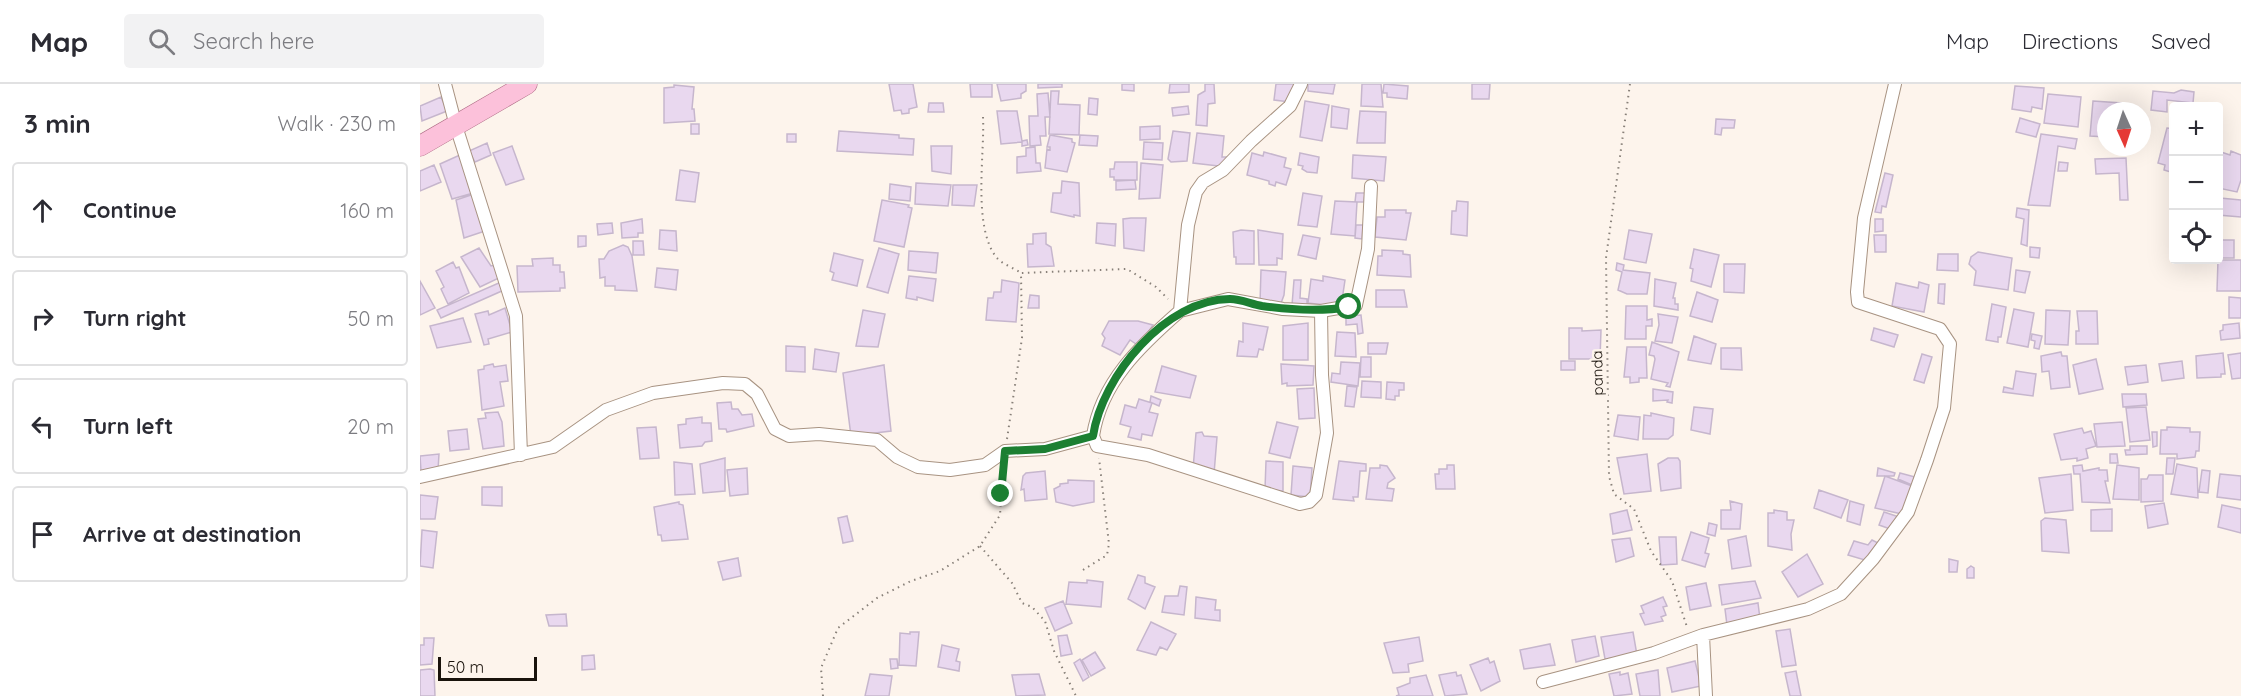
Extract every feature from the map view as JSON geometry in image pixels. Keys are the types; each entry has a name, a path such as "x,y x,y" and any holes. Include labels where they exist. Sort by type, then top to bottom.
{"main road":[{"path":"420,146 527,84"}],"street":[{"path":"446,84 456,126 516,316 521,455"},
{"path":"1180,311 1188,225 1196,192 1203,182 1223,170 1290,106 1301,84"},
{"path":"1543,682 1654,653 1697,637 1808,609 1841,594 1873,559 1908,512 1944,408 1950,344 1947,335 1940,329 1858,302 1864,218 1895,84"},
{"path":"1095,441 1095,422 1110,386 1129,359 1180,311 1228,299 1283,309 1322,310 1356,305 1359,300 1371,230 1371,186"},
{"path":"420,477 553,447 606,410 653,393 723,383 745,384 757,394 775,429 789,436 819,434 877,440 897,457 918,466 950,470 986,465 1005,451 1045,449 1095,441 1148,455 1300,504 1309,502 1316,495 1327,433 1322,375 1322,310"},
{"path":"1697,637 1706,696"}],"path":[{"name":"panda","path":"1630,84 1606,258 1609,476 1614,494 1634,509 1651,551 1672,581 1697,637"},
{"path":"983,117 981,201 988,238 997,258 1021,273 1127,269 1156,287 1180,311"},
{"path":"823,696 821,668 838,628 877,598 911,581 940,571 981,546 1000,515 1005,451 1023,338 1021,273"},
{"path":"1083,570 1107,555 1109,544 1095,441"},
{"path":"981,546 1012,584 1023,603 1032,607 1045,621 1054,651 1076,696"}],"building":[{"path":"889,84 913,84 917,107 909,109 909,113 902,114 901,110 894,111"},
{"path":"970,84 992,84 992,97 971,97"},
{"path":"997,84 1026,84 1026,91 1021,94 1021,98 1001,101"},
{"path":"1038,84 1062,84 1062,87 1038,88"},
{"path":"1122,84 1134,84 1134,91 1122,90"},
{"path":"1170,84 1189,84 1189,92 1169,93"},
{"path":"1205,84 1214,84 1215,103 1208,104 1207,126 1196,125 1198,95 1205,91"},
{"path":"1276,84 1294,84 1290,102 1274,100"},
{"path":"1308,84 1335,84 1333,94 1308,91"},
{"path":"1362,84 1381,84 1383,107 1361,106"},
{"path":"1384,84 1408,86 1407,99 1387,97 1387,93 1383,93"},
{"path":"1472,84 1490,84 1489,99 1472,99"},
{"path":"674,85 694,87 692,109 694,109 695,121 664,123 664,88 674,87"},
{"path":"2015,86 2044,88 2042,109 2032,107 2031,112 2012,109"},
{"path":"2181,90 2194,92 2193,102 2167,100 2167,112 2151,110 2153,91 2174,93"},
{"path":"1051,91 1059,91 1058,104 1080,105 1079,135 1049,134"},
{"path":"1048,93 1050,117 1045,117 1046,136 1040,136 1041,145 1030,146 1029,116 1038,116 1037,94"},
{"path":"2048,94 2081,97 2078,127 2044,123"},
{"path":"441,97 447,111 422,121 420,106"},
{"path":"1089,98 1098,99 1097,115 1088,114"},
{"path":"1305,101 1329,105 1322,141 1300,137"},
{"path":"2093,101 2108,102 2097,102 2097,136 2090,136"},
{"path":"929,103 943,103 944,112 928,112"},
{"path":"1188,106 1189,114 1173,116 1172,108"},
{"path":"1332,106 1349,109 1347,129 1331,127"},
{"path":"997,111 1017,111 1022,141 1027,140 1028,145 1022,146 1022,142 1001,144"},
{"path":"1360,111 1386,112 1385,143 1357,143"},
{"path":"2020,118 2040,124 2036,137 2016,132"},
{"path":"1716,119 1735,120 1734,128 1722,128 1721,135 1715,134"},
{"path":"691,124 699,124 699,134 691,134"},
{"path":"1160,126 1160,139 1140,140 1140,127"},
{"path":"2167,128 2169,128 2169,172 2164,170 2165,165 2158,163"},
{"path":"839,131 899,135 899,138 914,139 913,155 837,151"},
{"path":"1173,131 1190,133 1187,161 1171,162 1168,159"},
{"path":"1197,133 1224,136 1222,157 1228,157 1227,167 1193,163"},
{"path":"787,134 796,134 796,142 787,142"},
{"path":"2041,134 2077,139 2075,149 2058,146 2050,206 2028,205"},
{"path":"1050,135 1072,139 1075,143 1067,172 1045,168 1047,149 1050,150 1050,147 1047,147"},
{"path":"1080,135 1098,136 1097,146 1079,145"},
{"path":"1144,142 1163,143 1162,160 1143,159"},
{"path":"487,143 491,155 475,162 469,151"},
{"path":"512,146 524,179 506,185 493,153"},
{"path":"931,146 952,146 951,174 932,171"},
{"path":"1035,147 1036,163 1040,163 1041,171 1017,173 1017,157 1026,156 1026,148"},
{"path":"2231,151 2241,155 2241,180 2237,192 2223,189 2223,153 2230,155"},
{"path":"1264,152 1286,158 1284,167 1291,169 1286,185 1276,182 1275,186 1269,184 1269,181 1247,175 1252,153 1263,156"},
{"path":"1300,153 1319,157 1317,173 1307,172 1302,169 1303,166 1298,165"},
{"path":"462,154 477,192 452,199 440,164"},
{"path":"1353,155 1386,157 1384,181 1352,178"},
{"path":"2126,158 2128,200 2120,200 2119,173 2096,174 2095,159"},
{"path":"1115,162 1137,162 1137,180 1114,180 1114,177 1110,177 1110,169 1114,169"},
{"path":"2059,162 2068,163 2067,171 2058,171"},
{"path":"1141,163 1163,165 1160,198 1139,199"},
{"path":"434,165 441,182 420,191 420,171"},
{"path":"680,170 699,173 695,202 676,200"},
{"path":"1885,173 1893,175 1886,207 1882,206 1881,213 1875,212"},
{"path":"1135,180 1136,189 1116,190 1116,181"},
{"path":"1062,181 1079,183 1080,216 1074,215 1074,217 1051,212 1053,193 1061,193"},
{"path":"916,183 951,185 948,206 915,204"},
{"path":"890,184 911,187 910,201 889,199"},
{"path":"953,185 977,185 974,206 952,205"},
{"path":"477,193 488,230 464,238 456,200"},
{"path":"1303,193 1322,196 1317,227 1298,225"},
{"path":"1356,193 1365,193 1364,202 1355,202"},
{"path":"2223,198 2241,200 2241,217 2223,215"},
{"path":"882,200 909,205 908,207 912,208 904,247 874,241"},
{"path":"1335,201 1357,202 1355,236 1331,234"},
{"path":"1457,201 1468,202 1467,236 1451,234 1452,211 1456,211"},
{"path":"2017,208 2029,210 2027,246 2021,244 2024,219 2016,217"},
{"path":"1385,210 1406,210 1406,213 1411,213 1406,240 1375,237 1377,217 1385,217"},
{"path":"1146,218 1144,251 1124,248 1123,219"},
{"path":"642,219 643,233 638,233 638,237 622,238 621,223"},
{"path":"1875,219 1883,219 1883,231 1875,232"},
{"path":"612,223 613,233 598,235 597,224"},
{"path":"1097,223 1116,224 1115,246 1096,243"},
{"path":"1356,225 1363,225 1362,239 1355,238"},
{"path":"660,230 676,231 677,251 659,249"},
{"path":"1258,230 1283,234 1282,259 1277,258 1277,265 1259,265"},
{"path":"1629,230 1652,234 1646,263 1624,259"},
{"path":"1254,231 1254,264 1236,264 1233,232"},
{"path":"1046,233 1046,244 1051,247 1054,266 1028,267 1027,244 1033,244 1033,234"},
{"path":"1303,235 1320,238 1316,259 1298,255"},
{"path":"1874,235 1886,235 1886,252 1875,252"},
{"path":"578,236 586,236 586,246 578,247"},
{"path":"2223,240 2234,240 2234,258 2223,258"},
{"path":"633,241 643,241 644,255 633,255"},
{"path":"623,245 628,247 632,256 637,291 615,290 615,286 605,286 605,277 600,278 599,259 604,259 609,251"},
{"path":"2030,247 2040,248 2039,258 2030,257"},
{"path":"479,248 491,266 495,265 501,277 480,287 461,257"},
{"path":"879,248 899,254 888,293 867,287"},
{"path":"1694,249 1719,255 1711,287 1691,281 1693,269 1690,268"},
{"path":"1382,250 1403,251 1403,254 1410,255 1411,277 1377,275 1378,256 1382,256"},
{"path":"909,251 938,253 936,273 908,270"},
{"path":"1978,252 2012,258 2008,290 1974,285 1976,271 1969,264 1971,257"},
{"path":"834,253 863,260 857,286 832,280 834,273 830,271"},
{"path":"1938,254 1958,254 1958,271 1937,270"},
{"path":"553,258 553,265 560,265 560,272 564,272 565,288 560,288 560,291 518,292 517,266 533,266 532,259"},
{"path":"2223,260 2241,260 2241,291 2217,291 2218,264 2223,264"},
{"path":"453,262 456,268 459,267 469,293 448,304 441,289 444,287 436,271"},
{"path":"1617,263 1624,265 1623,270 1650,273 1647,294 1627,294 1618,290 1622,272 1616,270"},
{"path":"1724,264 1745,264 1744,293 1724,292"},
{"path":"657,268 678,270 676,290 655,287"},
{"path":"1261,270 1286,272 1284,295 1280,306 1260,303"},
{"path":"2016,270 2030,272 2025,293 2014,291"},
{"path":"909,276 936,279 933,301 917,297 917,300 906,298"},
{"path":"1323,276 1345,280 1341,307 1308,303 1311,279 1323,281"},
{"path":"1655,279 1676,283 1673,298 1675,298 1675,304 1678,304 1678,310 1654,306"},
{"path":"1002,280 1019,283 1016,322 986,320 988,298 993,298 994,292 1001,292"},
{"path":"1294,280 1301,280 1300,298 1307,299 1307,307 1292,305"},
{"path":"420,281 435,308 420,315"},
{"path":"501,282 504,290 441,318 437,310"},
{"path":"1919,282 1929,285 1924,312 1892,306 1896,283 1918,288"},
{"path":"1939,284 1945,284 1944,304 1938,303"},
{"path":"1376,290 1404,290 1407,307 1376,307"},
{"path":"1697,292 1718,300 1712,322 1690,316"},
{"path":"1030,295 1039,296 1039,308 1028,308"},
{"path":"2229,297 2241,298 2241,318 2229,318"},
{"path":"1992,304 2006,307 2001,337 1998,337 1998,342 1986,340"},
{"path":"1626,306 1647,306 1647,320 1652,319 1652,326 1646,326 1646,339 1625,339"},
{"path":"505,308 512,332 488,339 489,344 484,345 475,314 488,311 489,315"},
{"path":"2014,309 2034,313 2028,347 2007,343"},
{"path":"863,310 885,314 878,347 856,346"},
{"path":"2046,310 2070,311 2068,345 2045,344"},
{"path":"2077,311 2097,311 2098,344 2076,344 2076,331 2079,331"},
{"path":"1658,314 1678,317 1672,343 1655,341 1659,325"},
{"path":"1361,315 1363,333 1358,334 1357,324 1346,325 1346,316"},
{"path":"463,318 471,342 437,348 430,326"},
{"path":"1109,321 1138,321 1153,325 1139,346 1130,340 1120,355 1102,346 1105,338 1102,334"},
{"path":"1243,323 1268,327 1263,350 1259,349 1257,357 1237,356 1239,341 1243,342"},
{"path":"1308,323 1308,360 1283,360 1283,326"},
{"path":"2239,323 2240,338 2221,340 2220,331 2223,330 2223,325"},
{"path":"1569,328 1582,328 1582,331 1601,330 1600,359 1569,359"},
{"path":"1874,328 1898,335 1894,347 1871,340"},
{"path":"1337,332 1355,333 1356,357 1335,356"},
{"path":"2032,334 2042,336 2039,349 2034,348 2035,341 2031,340"},
{"path":"1694,336 1716,344 1711,364 1688,360"},
{"path":"1652,342 1679,352 1670,387 1666,386 1668,383 1651,379 1655,359 1654,356 1649,355"},
{"path":"1368,343 1388,343 1386,354 1368,354"},
{"path":"786,346 805,347 805,372 786,371"},
{"path":"1627,347 1646,347 1647,378 1639,378 1639,382 1630,383 1630,377 1624,377"},
{"path":"1721,348 1741,348 1742,370 1721,369"},
{"path":"815,349 839,353 836,372 813,369"},
{"path":"2061,352 2062,356 2067,356 2070,387 2051,389 2049,371 2042,372 2041,356"},
{"path":"2223,353 2225,374 2221,374 2221,377 2197,378 2196,356"},
{"path":"2241,353 2241,378 2232,379 2228,355"},
{"path":"1922,354 1932,357 1924,383 1914,380"},
{"path":"1361,357 1371,357 1371,377 1360,377"},
{"path":"2096,359 2103,389 2079,394 2073,365"},
{"path":"1561,361 1575,361 1575,370 1561,370"},
{"path":"2182,361 2184,378 2162,381 2159,364"},
{"path":"1341,362 1360,363 1358,386 1331,382 1332,373 1340,374"},
{"path":"493,364 494,367 506,365 508,381 500,382 504,406 482,410 478,370"},
{"path":"1281,364 1314,366 1313,385 1287,386 1287,383 1282,384"},
{"path":"884,365 891,431 851,436 843,373"},
{"path":"2146,365 2148,382 2128,385 2125,367"},
{"path":"1162,366 1196,376 1190,398 1155,392"},
{"path":"2016,371 2036,374 2033,396 2003,392 2004,387 2013,389"},
{"path":"1362,381 1381,382 1381,398 1361,397"},
{"path":"1387,382 1404,383 1404,390 1399,390 1399,396 1395,396 1395,400 1386,399"},
{"path":"1347,386 1357,387 1354,407 1345,406"},
{"path":"1314,388 1315,418 1299,419 1297,389"},
{"path":"1653,389 1673,392 1672,403 1667,402 1668,400 1653,401"},
{"path":"2122,394 2146,394 2147,405 2123,407"},
{"path":"1151,396 1161,400 1159,406 1150,402"},
{"path":"1139,399 1152,403 1149,412 1158,414 1152,436 1142,434 1141,440 1128,437 1131,427 1120,424 1125,405 1136,408"},
{"path":"731,402 732,409 738,409 742,415 752,414 754,426 727,432 726,429 719,429 717,403"},
{"path":"1694,407 1713,409 1710,434 1691,430"},
{"path":"2146,407 2150,440 2130,442 2126,408"},
{"path":"498,412 502,422 504,446 483,449 478,419 486,418 485,413"},
{"path":"1651,413 1674,418 1673,435 1668,439 1643,439 1644,415 1651,416"},
{"path":"1618,415 1640,417 1638,440 1614,436"},
{"path":"702,417 702,423 711,423 712,441 705,442 702,446 680,448 678,425 686,424 686,419"},
{"path":"1277,422 1298,427 1290,458 1269,453"},
{"path":"2122,422 2125,446 2097,447 2094,424"},
{"path":"656,427 659,458 640,459 637,428"},
{"path":"2167,427 2190,428 2190,432 2200,432 2199,451 2196,451 2195,457 2177,459 2177,454 2160,454 2161,430 2167,430"},
{"path":"2082,428 2084,433 2091,431 2096,446 2086,449 2088,458 2077,461 2077,458 2061,460 2054,434"},
{"path":"467,429 469,449 450,451 448,431"},
{"path":"1202,432 1204,436 1217,437 1214,474 1193,469 1196,433"},
{"path":"2152,432 2157,432 2157,446 2153,447"},
{"path":"2130,446 2147,446 2147,454 2126,455 2125,450 2130,450"},
{"path":"439,454 438,470 421,471 420,456"},
{"path":"1647,454 1651,491 1624,494 1617,458"},
{"path":"2110,454 2117,454 2118,463 2110,463"},
{"path":"725,458 725,491 703,493 700,464"},
{"path":"1668,458 1678,458 1680,461 1681,488 1661,491 1658,464"},
{"path":"2167,458 2175,458 2173,474 2166,474"},
{"path":"1266,461 1283,462 1283,491 1265,489"},
{"path":"1339,461 1366,464 1366,471 1360,471 1358,497 1353,497 1354,501 1333,499"},
{"path":"674,462 692,464 695,494 675,495"},
{"path":"2177,464 2197,468 2198,498 2171,494"},
{"path":"1380,465 1387,466 1395,478 1388,483 1387,488 1394,489 1392,501 1366,499 1370,468 1380,468"},
{"path":"1447,465 1454,465 1455,489 1436,489 1435,474 1439,474 1439,469 1447,469"},
{"path":"2082,465 2083,471 2099,468 2099,470 2107,470 2108,481 2105,481 2110,503 2082,502 2080,474 2074,474 2073,466"},
{"path":"2117,465 2139,468 2139,500 2113,499"},
{"path":"1293,466 1312,468 1310,497 1291,495"},
{"path":"747,468 748,494 730,496 727,470"},
{"path":"1878,468 1895,473 1894,476 1877,476"},
{"path":"2202,470 2210,471 2208,493 2199,492"},
{"path":"1045,471 1047,499 1025,501 1024,489 1021,490 1023,476 1026,473"},
{"path":"1900,473 1915,477 1912,485 1898,479"},
{"path":"2071,474 2073,510 2045,513 2039,478"},
{"path":"2220,474 2241,476 2241,500 2217,497"},
{"path":"2149,475 2163,475 2163,501 2141,502 2141,479 2147,479"},
{"path":"1885,476 1912,486 1902,514 1875,508"},
{"path":"1068,480 1094,481 1094,502 1073,506 1056,502 1054,489 1060,484 1068,483"},
{"path":"482,487 502,487 502,506 482,505"},
{"path":"1819,490 1848,500 1841,518 1814,508"},
{"path":"420,495 438,497 435,519 420,519"},
{"path":"1730,501 1742,504 1740,529 1721,529 1721,510 1731,510"},
{"path":"1850,501 1864,505 1860,525 1847,521"},
{"path":"679,502 683,505 688,539 662,541 661,535 658,535 654,507"},
{"path":"2164,503 2168,524 2148,528 2145,506"},
{"path":"2222,505 2241,509 2241,533 2218,527"},
{"path":"2112,509 2112,531 2091,531 2091,510"},
{"path":"1627,510 1632,530 1613,534 1610,514"},
{"path":"1774,510 1787,512 1787,520 1794,520 1791,534 1792,550 1768,546 1768,513 1774,513"},
{"path":"1884,512 1899,517 1893,530 1879,525"},
{"path":"847,516 853,541 843,543 838,518"},
{"path":"2045,518 2066,520 2069,553 2042,551 2041,521"},
{"path":"1709,523 1717,525 1715,536 1707,534"},
{"path":"422,530 437,532 433,568 420,566"},
{"path":"1691,532 1709,538 1705,553 1709,554 1705,567 1682,560"},
{"path":"1746,536 1751,566 1732,569 1728,540"},
{"path":"1659,537 1676,537 1677,564 1661,565"},
{"path":"1630,538 1634,556 1616,562 1612,540"},
{"path":"1872,540 1880,544 1868,561 1848,555 1854,541 1868,545"},
{"path":"1807,554 1823,584 1798,597 1782,572"},
{"path":"738,558 741,576 723,580 718,562"},
{"path":"1949,559 1958,561 1957,572 1949,572"},
{"path":"1971,566 1974,568 1974,578 1967,578 1967,569"},
{"path":"1138,575 1145,577 1145,583 1155,587 1145,609 1128,599"},
{"path":"1087,580 1103,582 1101,607 1066,604 1069,582 1087,583"},
{"path":"1755,581 1761,598 1722,605 1719,585"},
{"path":"1706,583 1711,606 1690,610 1686,587"},
{"path":"1180,586 1187,587 1184,615 1162,612 1165,596 1178,596"},
{"path":"1196,597 1216,600 1215,610 1220,610 1220,621 1195,618"},
{"path":"1663,597 1667,606 1663,607 1666,615 1661,617 1663,621 1645,625 1640,614 1644,613 1641,606"},
{"path":"1063,601 1072,623 1055,631 1045,608"},
{"path":"1758,603 1760,619 1727,625 1725,609"},
{"path":"566,614 567,626 549,626 546,615"},
{"path":"1151,622 1176,634 1167,650 1160,647 1156,655 1137,650"},
{"path":"1790,629 1796,665 1782,667 1776,631"},
{"path":"910,632 919,632 916,666 899,665 900,633 910,634"},
{"path":"1633,632 1637,655 1605,659 1601,637"},
{"path":"1067,635 1072,654 1061,656 1058,636"},
{"path":"1595,636 1599,656 1576,662 1572,640"},
{"path":"1419,637 1423,661 1408,664 1409,672 1393,673 1384,643"},
{"path":"424,638 434,638 432,664 420,665 420,645 424,645"},
{"path":"1550,644 1555,665 1524,669 1520,650"},
{"path":"942,645 959,649 956,661 960,662 959,671 938,667"},
{"path":"1095,652 1105,668 1091,676 1082,660"},
{"path":"594,655 595,669 582,670 582,656"},
{"path":"1488,658 1490,663 1494,661 1500,681 1481,691 1470,665"},
{"path":"890,659 897,659 898,668 891,669"},
{"path":"1080,659 1089,677 1083,681 1074,663"},
{"path":"1695,661 1701,686 1672,692 1667,668"},
{"path":"420,670 434,670 435,696 420,696"},
{"path":"1658,670 1660,696 1640,696 1636,674"},
{"path":"1796,671 1801,696 1790,696 1785,673"},
{"path":"1456,672 1457,676 1461,675 1467,694 1445,696 1439,675"},
{"path":"1620,672 1620,675 1628,673 1632,694 1614,696 1609,674"},
{"path":"870,674 892,676 889,696 865,696"},
{"path":"1039,674 1045,695 1016,696 1012,675"},
{"path":"1426,675 1433,696 1396,696 1399,695 1397,688 1410,683 1410,678"}],"route":[{"path":"1001,494 1005,451 1045,449 1093,436 1095,422 1110,386 1129,359 1180,311 1228,299 1283,309 1322,310 1349,307"}]}
